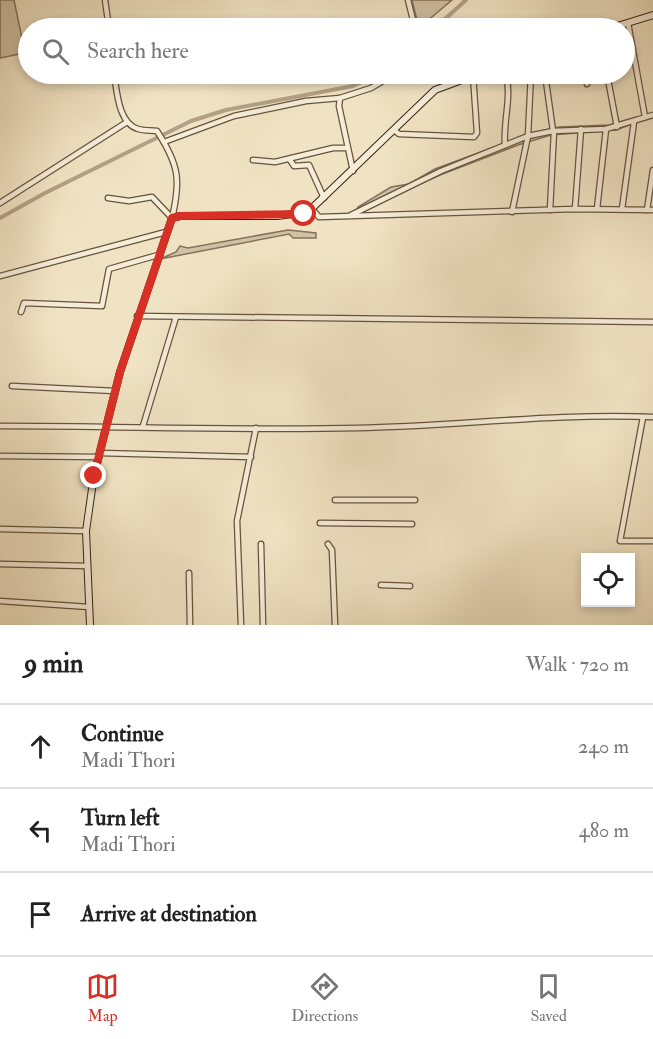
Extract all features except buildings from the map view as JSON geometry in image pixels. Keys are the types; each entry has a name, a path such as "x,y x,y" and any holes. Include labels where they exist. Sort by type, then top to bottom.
{"main road":[{"path":"635,21 653,15"},
{"path":"90,625 86,531 90,497 106,426 137,316 172,218 180,216 288,216 313,210 435,90 450,84"}],"street":[{"path":"105,0 108,18"},
{"path":"408,0 412,18"},
{"path":"635,62 645,117"},
{"path":"116,84 122,112 127,122 137,129 154,130 162,139 177,167 179,183 172,218"},
{"path":"162,139 234,116 306,101 340,98 378,84"},
{"path":"394,130 399,134 474,137 477,133 475,84"},
{"path":"505,145 503,124 507,84"},
{"path":"512,212 528,136 531,84"},
{"path":"547,84 554,131 550,210"},
{"path":"609,84 617,127"},
{"path":"340,98 339,106 346,148 353,171"},
{"path":"349,216 441,171 528,136 554,131 606,129 653,115"},
{"path":"0,203 127,122"},
{"path":"622,209 634,122"},
{"path":"575,210 581,129"},
{"path":"597,209 606,129"},
{"path":"254,160 290,160 333,148 346,148"},
{"path":"290,160 294,166 309,165 324,198"},
{"path":"313,210 319,217 597,209 650,210 653,170"},
{"path":"108,198 129,201 152,197 172,218"},
{"path":"0,276 166,232"},
{"path":"21,312 24,303 102,306 109,269 158,255"},
{"path":"137,316 653,322"},
{"path":"143,426 176,317"},
{"path":"12,386 115,392"},
{"path":"643,417 621,542 653,542"},
{"path":"0,426 361,428 510,418 653,417"},
{"path":"241,625 237,520 256,428"},
{"path":"0,456 250,457"},
{"path":"335,500 415,500"},
{"path":"320,523 412,524"},
{"path":"0,529 86,531"},
{"path":"261,544 263,625"},
{"path":"328,544 332,550 335,625"},
{"path":"0,564 87,566"},
{"path":"189,573 190,625"},
{"path":"381,585 410,586"},
{"path":"0,601 89,606"}],"shaded area":[{"path":"0,0 14,0 18,19 18,54 0,58"},
{"path":"412,0 452,0 431,18 416,18"},
{"path":"636,117 643,120 616,130 551,135 518,145 440,175 355,213 358,207 391,187 409,184 435,169 526,135 559,127 609,125"},
{"path":"288,230 316,233 316,238 293,238 289,234 160,259 176,252 180,246 188,248"}],"waterway":[{"path":"446,18 466,0"},
{"path":"0,218 45,193 191,121 226,110 357,84"}],"route":[{"path":"94,476 120,372 150,276 172,218 304,214"}]}
